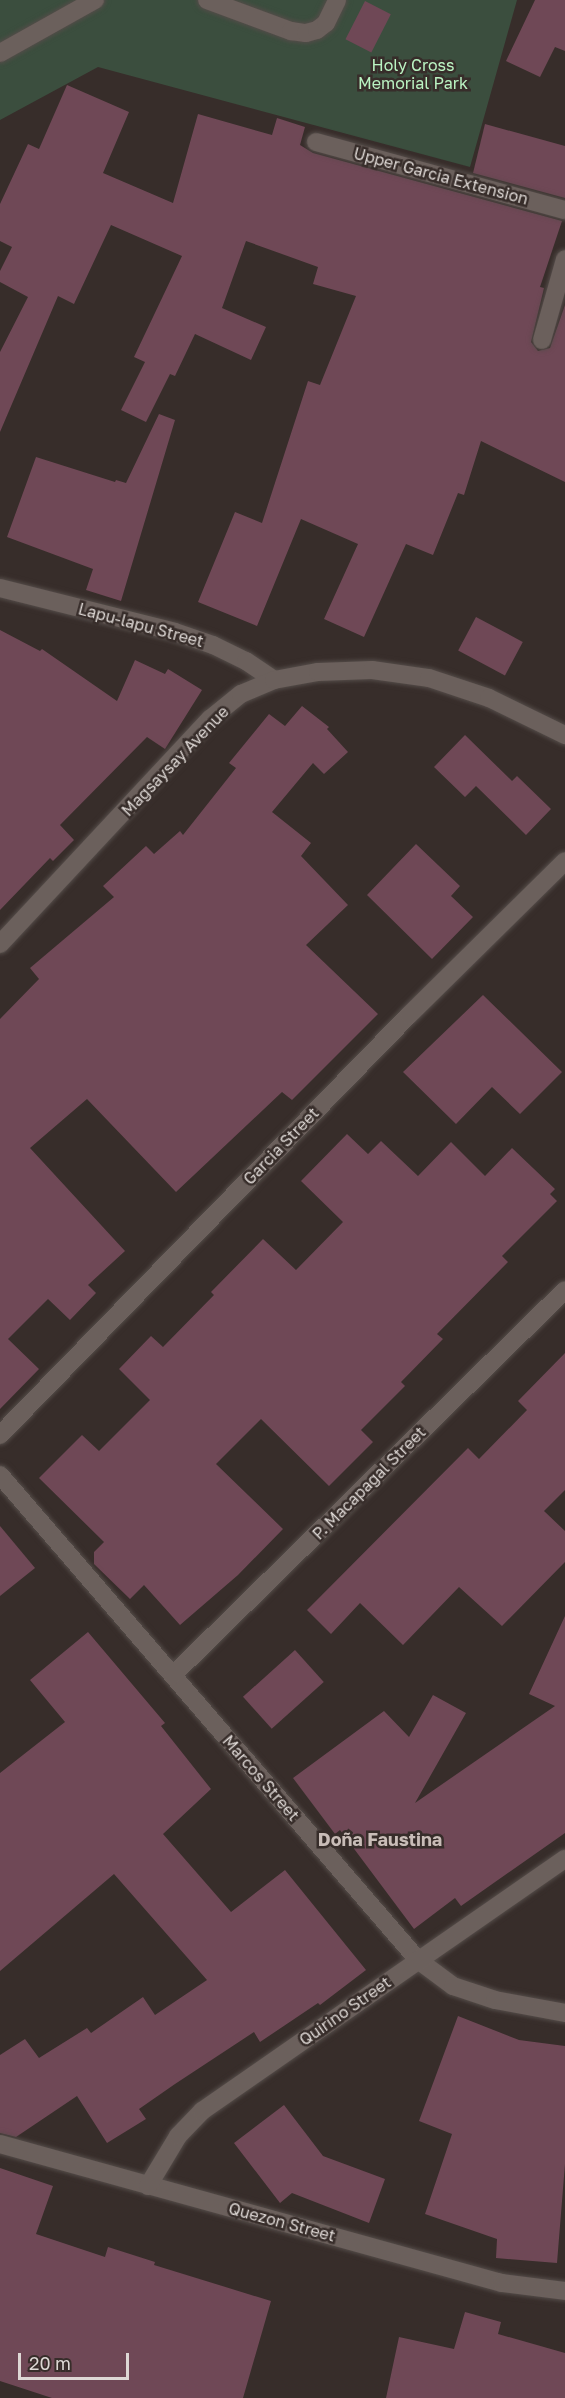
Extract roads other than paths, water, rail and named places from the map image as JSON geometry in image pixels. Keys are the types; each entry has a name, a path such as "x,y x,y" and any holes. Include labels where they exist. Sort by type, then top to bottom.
{"street":[{"path":"0,53 95,0"},
{"path":"207,0 291,31 306,33 317,30 326,23 337,0"},
{"name":"Upper Garcia Extension","path":"316,142 565,210"},
{"path":"542,340 565,259"},
{"name":"Lapu-lapu Street","path":"0,588 175,632 213,645 246,661 274,680"},
{"name":"Magsaysay Avenue","path":"0,944 210,719 241,694 274,680 318,672 372,670 429,678 489,698 565,735"},
{"name":"Garcia Street","path":"0,1435 416,1007 565,861"},
{"name":"P. Macapagal Street","path":"173,1675 565,1290"},
{"name":"Marcos Street","path":"0,1475 418,1960 453,1986 495,2000 565,2013"},
{"name":"Quirino Street","path":"148,2186 178,2136 202,2111 565,1859"},
{"name":"Quezon Street","path":"0,2144 502,2283 565,2291"}],"district":[{"name":"Doña Faustina","path":"380,1839"}],"park label":[{"name":"Holy Cross Memorial Park","path":"413,74"}]}
